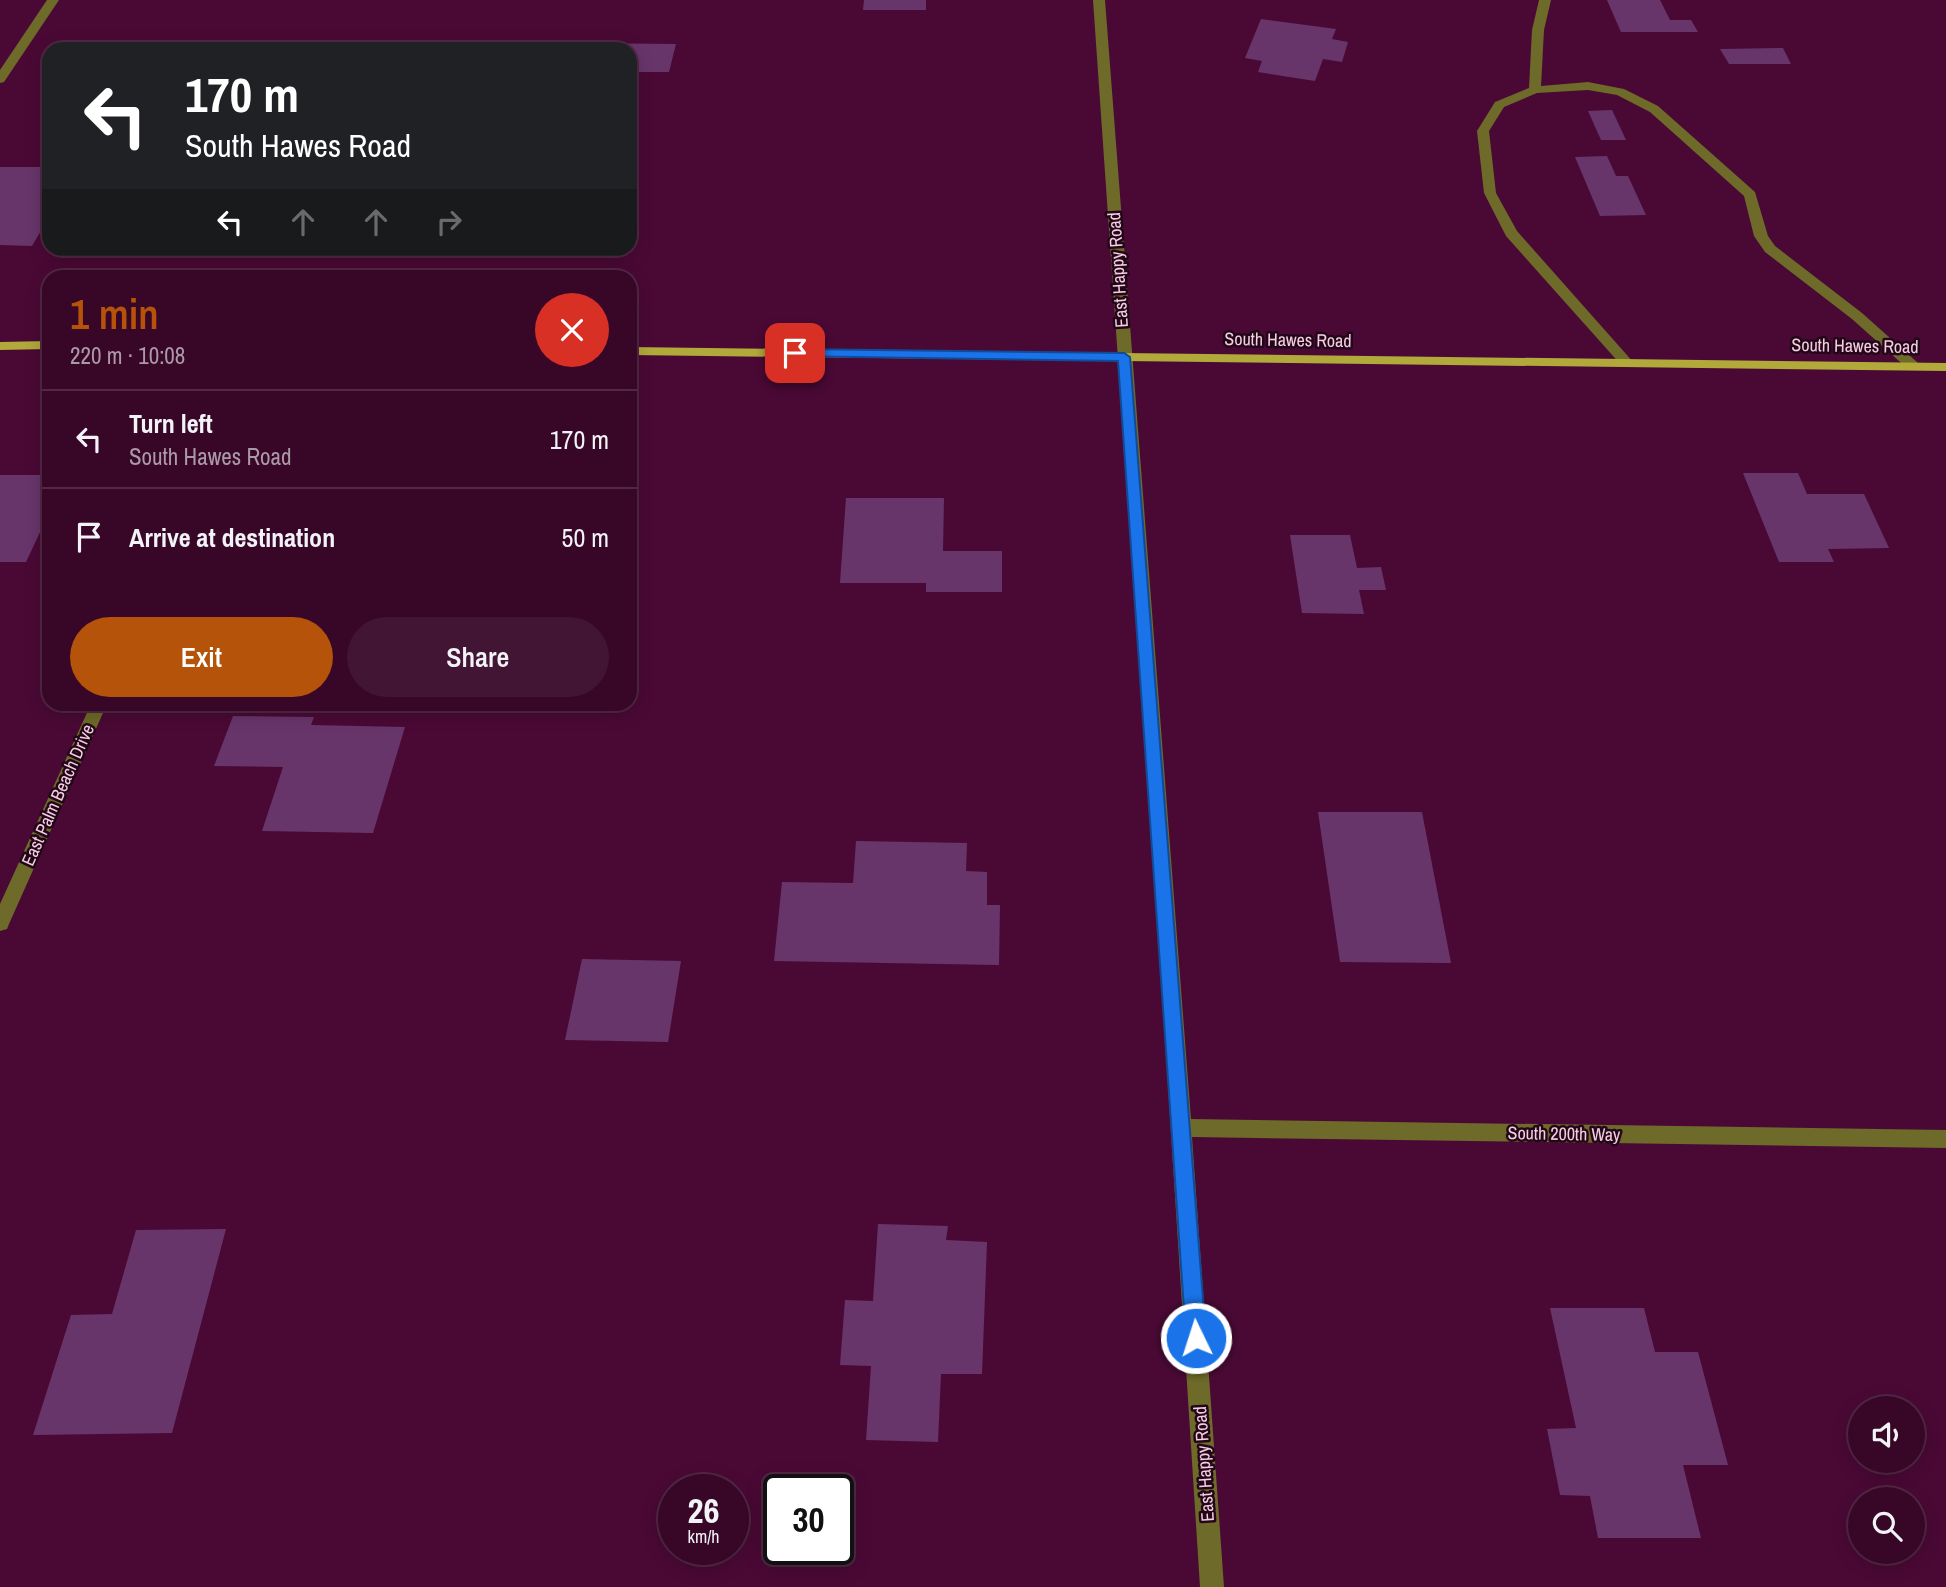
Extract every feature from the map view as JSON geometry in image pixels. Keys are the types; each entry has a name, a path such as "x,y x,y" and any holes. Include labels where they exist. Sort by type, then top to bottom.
{"main road":[{"path":"0,346 42,345"},
{"name":"South Hawes Road","path":"637,351 1946,367"}],"street":[{"path":"0,79 53,0"},
{"name":"East Happy Road","path":"1099,0 1182,1128 1212,1587"},
{"path":"1535,90 1538,30 1545,0"},
{"path":"1627,363 1511,233 1490,193 1483,131 1499,105 1535,90 1588,86 1620,92 1654,109 1750,195 1761,236 1770,249 1857,316 1913,366"},
{"name":"East Palm Beach Drive","path":"0,924 96,711"},
{"name":"South 200th Way","path":"1182,1128 1946,1139"}],"building":[{"path":"864,0 926,0 926,10 863,10"},
{"path":"1607,0 1660,0 1670,20 1691,20 1698,32 1621,32"},
{"path":"1261,19 1336,29 1332,39 1348,42 1342,62 1323,59 1315,81 1258,72 1262,61 1245,58"},
{"path":"315,40 496,42 314,42"},
{"path":"123,41 193,41 192,42"},
{"path":"637,44 676,44 669,72 637,72"},
{"path":"1783,48 1791,64 1729,64 1720,49"},
{"path":"1612,110 1626,140 1601,140 1588,111"},
{"path":"1607,156 1616,176 1628,176 1646,215 1600,216 1575,157"},
{"path":"0,167 42,167 42,229 32,246 0,245"},
{"path":"1743,473 1798,473 1807,494 1864,494 1889,548 1828,549 1834,562 1779,562"},
{"path":"0,475 42,475 42,528 26,562 0,562"},
{"path":"846,498 944,498 943,551 1002,551 1002,592 926,592 926,583 840,583"},
{"path":"1290,535 1350,535 1357,568 1381,567 1386,590 1359,590 1364,614 1302,613"},
{"path":"233,716 314,717 311,725 405,727 373,833 262,831 283,767 214,766"},
{"path":"1318,812 1422,812 1451,963 1340,962"},
{"path":"856,841 967,843 966,871 987,872 987,905 1000,905 999,965 774,961 782,882 853,883"},
{"path":"582,959 681,961 668,1042 565,1040"},
{"path":"878,1224 948,1226 946,1240 987,1242 982,1374 941,1374 938,1442 866,1440 871,1366 840,1365 845,1300 873,1301"},
{"path":"226,1229 172,1433 33,1435 71,1315 112,1314 136,1230"},
{"path":"1550,1308 1644,1308 1655,1352 1698,1352 1728,1465 1683,1465 1701,1538 1598,1538 1590,1496 1560,1495 1547,1429 1576,1428"}],"route":[{"path":"795,353 1124,357 1196,1338"}]}
